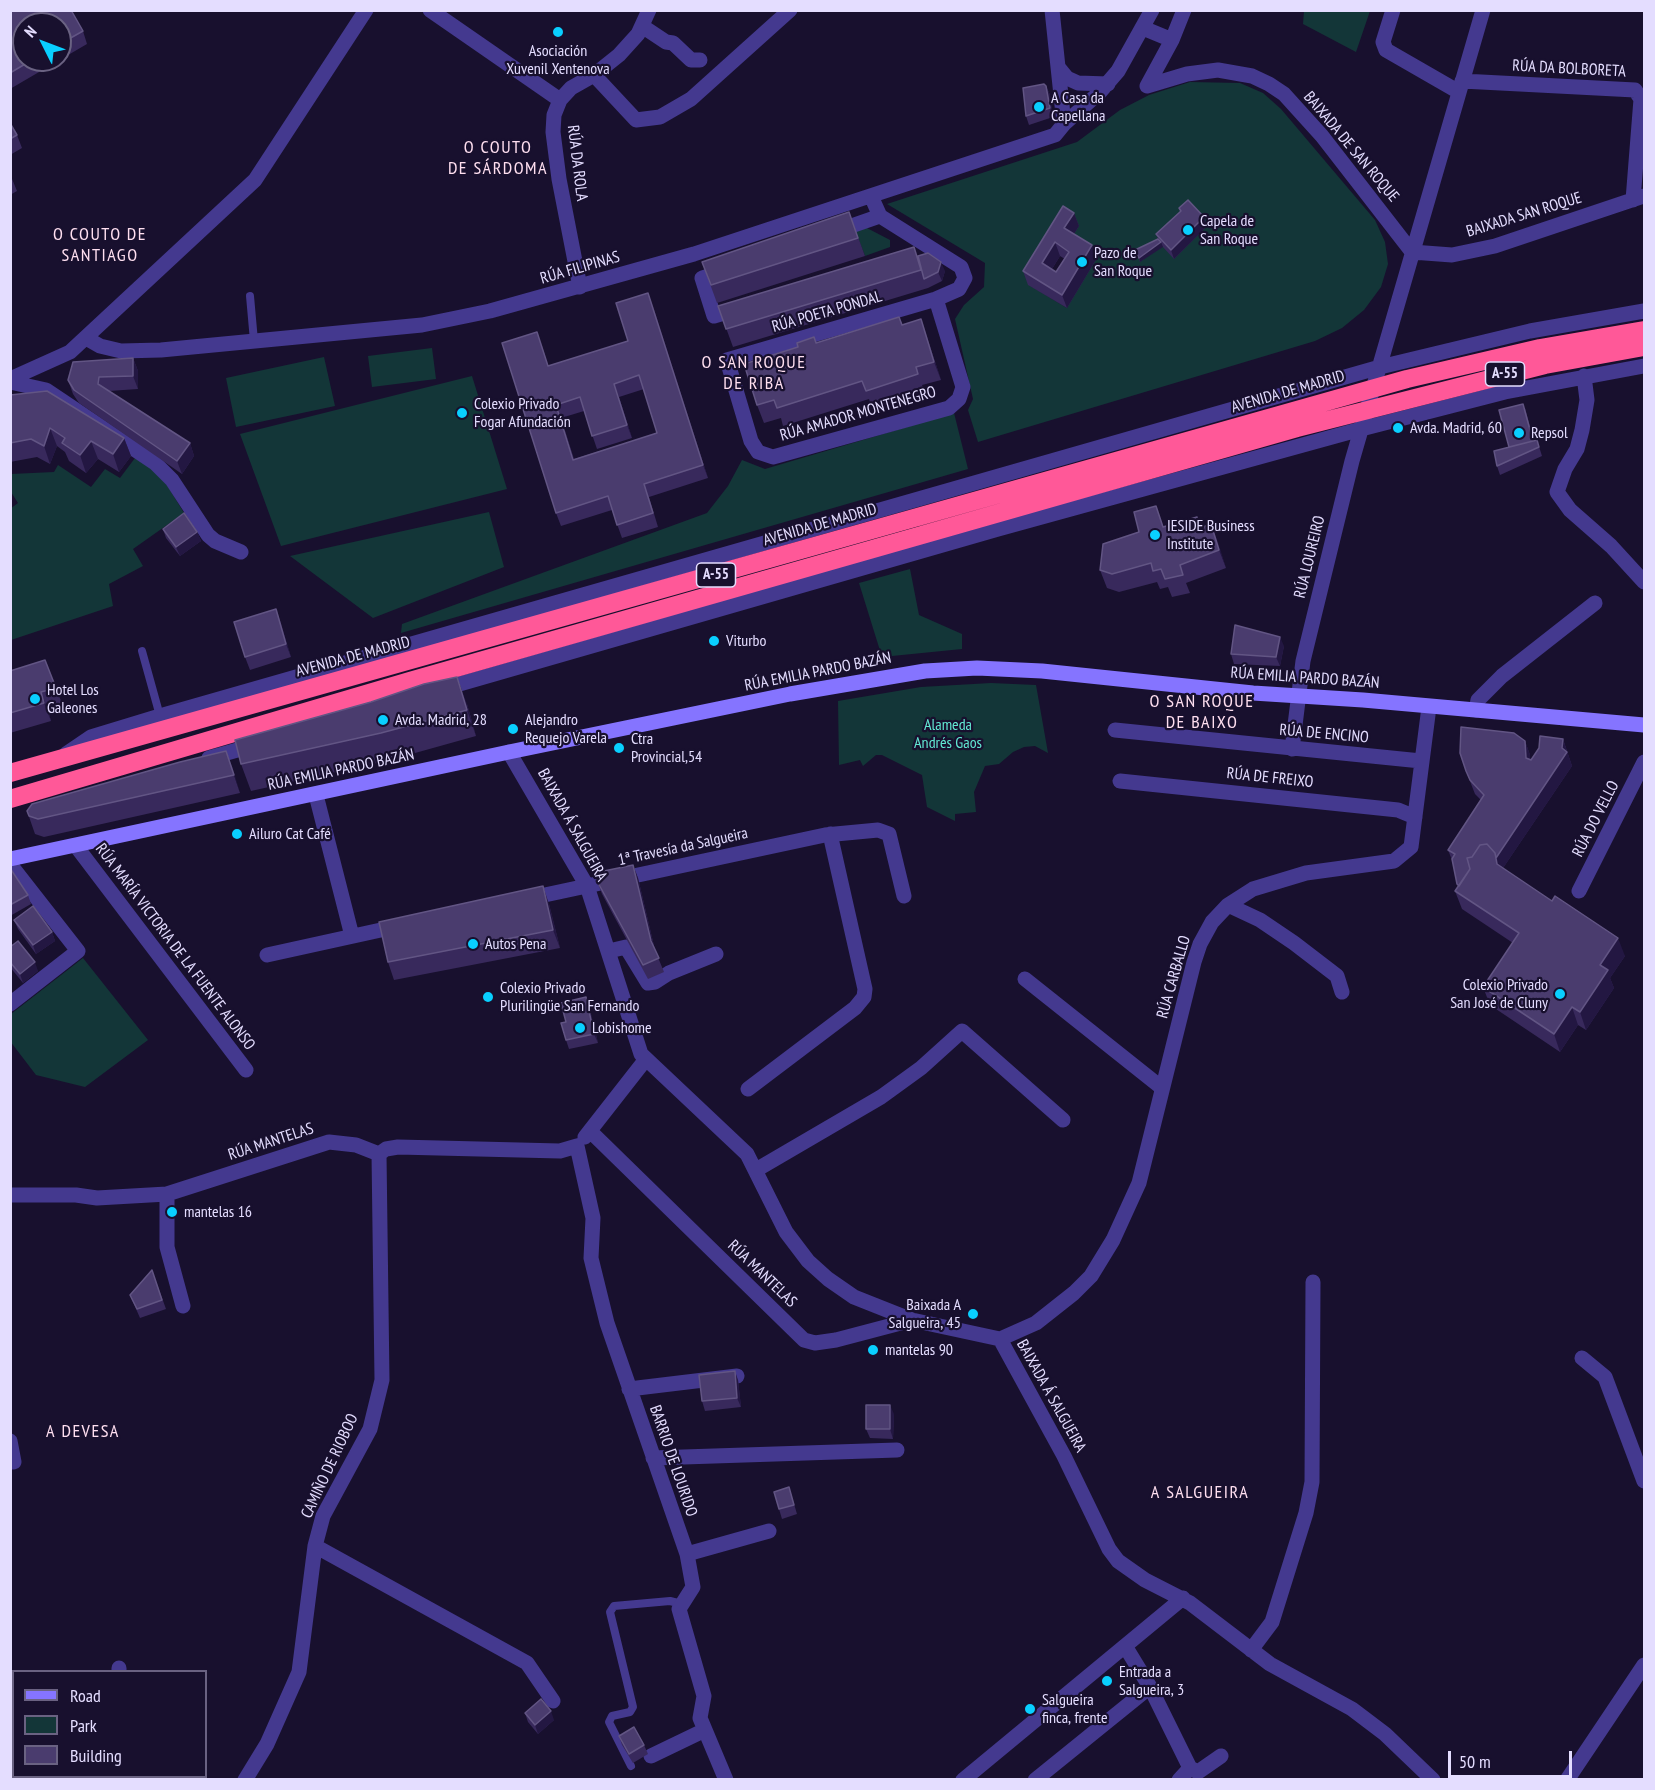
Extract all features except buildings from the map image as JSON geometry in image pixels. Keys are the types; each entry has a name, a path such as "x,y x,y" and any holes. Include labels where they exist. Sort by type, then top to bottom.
{"highway":[{"name":"AVENIDA DE MADRID","path":"10,773 1373,388 1540,348 1644,330"},
{"name":"A-55","path":"10,799 67,780 1367,408 1545,365 1644,347"}],"street":[{"path":"10,380 70,352 255,180 366,10"},
{"path":"430,10 560,100 571,88 594,75 619,55 642,26 649,10"},
{"path":"594,75 636,120 660,117 691,99 790,10"},
{"path":"1052,10 1064,124"},
{"name":"RÚA FILIPINAS","path":"86,338 100,346 121,351 422,325 490,311 694,254 1043,141 1055,135 1108,84 1152,10"},
{"path":"1143,28 1172,40 1184,10"},
{"path":"1393,10 1383,42 1386,50 1460,86"},
{"name":"RÚA LOUREIRO","path":"1292,749 1303,661 1361,429 1483,10"},
{"path":"642,26 666,42 673,43 691,60 700,60"},
{"name":"BAIXADA DE SAN ROQUE","path":"1172,40 1147,86 1187,74 1218,70 1252,76 1269,84 1284,94 1322,136 1412,252"},
{"path":"1058,67 1067,78 1078,83 1108,84"},
{"name":"RÚA DA BOLBORETA","path":"1460,86 1635,90 1641,99 1639,198"},
{"name":"RÚA DA ROLA","path":"560,100 554,115 553,132 558,179 580,287"},
{"path":"824,236 880,216 871,196"},
{"name":"BAIXADA SAN ROQUE","path":"1412,252 1452,255 1495,246 1639,198"},
{"name":"RÚA POETA PONDAL","path":"727,360 936,299 959,289 965,278 961,267 880,216"},
{"path":"910,256 933,249"},
{"path":"736,267 702,278 714,316 751,305"},
{"name":"RÚA AMADOR MONTENEGRO","path":"727,360 751,441 758,452 773,457 949,408 959,399 963,387 936,299"},
{"name":"AVENIDA DE MADRID","path":"59,759 92,737 160,716 1380,367 1530,331 1644,311"},
{"path":"422,695 1361,429 1505,392 1644,366"},
{"path":"1584,376 1587,400 1582,430 1577,449 1557,492 1570,510 1611,546 1644,582"},
{"path":"10,380 46,390 154,463 172,480 208,535 215,541 241,552"},
{"path":"1476,710 1478,700 1502,676 1595,603"},
{"name":"RÚA EMILIA PARDO BAZÁN","path":"10,861 509,752 790,694 925,671 977,668 1042,671 1299,696 1644,725"},
{"name":"RÚA CARBALLO","path":"1000,1339 1024,1330 1052,1312 1074,1293 1104,1257 1139,1183 1200,944 1212,922 1228,905 1253,889 1291,876 1384,863 1400,858 1411,847 1429,706"},
{"name":"RÚA DE ENCINO","path":"1115,730 1421,761"},
{"path":"197,762 266,741"},
{"name":"BAIXADA Á SALGUEIRA","path":"509,752 587,886 637,1045 646,1059 747,1154 786,1232 815,1269 854,1297 912,1320 1000,1339 1064,1456 1109,1549 1132,1572 1182,1598 1281,1671 1352,1709 1385,1734 1433,1779"},
{"name":"RÚA DO VELLO","path":"1580,891 1644,762"},
{"path":"67,780 106,789"},
{"name":"RÚA DE FREIXO","path":"1120,781 1398,810 1415,818"},
{"path":"316,795 352,936"},
{"name":"1ª Travesía da Salgueira","path":"509,902 827,835 878,830 889,834 904,896"},
{"path":"748,1089 855,1008 864,997 865,989 827,835"},
{"name":"RÚA MARÍA VICTORIA DE LA FUENTE ALONSO","path":"76,846 246,1070"},
{"path":"10,861 78,951 10,1004"},
{"path":"1228,905 1260,920 1294,943 1337,976 1342,992"},
{"path":"267,955 419,922"},
{"path":"609,951 626,947 648,983 655,982 669,973 716,954"},
{"path":"1025,979 1162,1088"},
{"path":"756,1170 881,1097 921,1068 962,1031 1063,1120"},
{"path":"379,1154 386,1149 398,1147 560,1151 578,1146 646,1059"},
{"name":"RÚA MANTELAS","path":"590,1131 804,1340 815,1343 836,1340 912,1320"},
{"name":"RÚA MANTELAS","path":"10,1195 97,1198 167,1194 329,1142 363,1147 379,1154"},
{"name":"BARRIO DE LOURIDO","path":"578,1146 593,1218 591,1258 607,1323 687,1554 693,1587 679,1610 704,1696 700,1718 726,1779"},
{"name":"CAMIÑO DE RIOBOO","path":"247,1777 276,1727 299,1672 315,1546 323,1516 370,1429 382,1380 379,1154"},
{"path":"167,1194 167,1247 183,1306"},
{"path":"1251,1650 1272,1622 1306,1513 1311,1482 1313,1282"},
{"path":"1582,1358 1605,1377 1644,1481"},
{"path":"629,1389 737,1376"},
{"path":"10,1441 14,1462 10,1462"},
{"path":"653,1458 897,1450"},
{"path":"687,1554 769,1531"},
{"path":"315,1546 526,1664 553,1701"},
{"path":"963,1779 1182,1598"},
{"path":"1125,1646 1150,1687 1190,1768 1198,1772 1221,1756"},
{"path":"1567,1779 1644,1665"},
{"path":"1035,1779 1150,1687"},
{"path":"651,1756 705,1730"},
{"path":"1179,1779 1190,1768"},
{"path":"232,1779 247,1777"}],"lane":[{"path":"250,296 254,341"},
{"path":"142,651 160,716"},
{"path":"631,1766 609,1722 612,1716 630,1712 633,1707 610,1612 614,1606 670,1601 682,1604"}],"green space":[{"path":"1304,11 1370,11 1356,52 1303,24"},
{"path":"1190,82 1240,83 1263,93 1281,109 1375,220 1385,242 1388,264 1381,287 1364,310 1342,328 1315,341 978,442 968,410 973,399 955,319 964,305 984,287 985,263 887,204 1077,142 1120,110 1149,95","holes":["1198,235 1174,258 1160,243","1069,242 1067,308 1029,285"]},
{"path":"865,227 890,240 890,247 865,256 855,230"},
{"path":"432,348 436,379 372,387 368,356"},
{"path":"324,357 335,406 236,427 226,378"},
{"path":"472,376 507,489 281,546 240,434"},
{"path":"954,413 968,469 401,633 402,624 707,513 728,486 742,460 765,469"},
{"path":"135,458 151,468 167,485 184,513 133,549 143,566 109,584 113,606 11,640 10,509 18,503 11,492 11,474 54,472 58,465 91,487 105,469 120,478"},
{"path":"489,512 504,567 373,618 290,556"},
{"path":"910,569 919,615 962,634 962,649 882,657 859,583"},
{"name":"Alameda Andrés Gaos","path":"991,683 1036,685 1048,753 1035,746 1024,747 1013,752 999,764 985,766 974,792 976,812 955,814 955,821 927,807 922,775 882,755 876,755 863,766 860,760 839,765 838,701 921,687"},
{"path":"83,958 148,1040 85,1087 36,1075 10,1041 11,1014"}],"place":[{"name":"Asociación Xuvenil Xentenova","path":"558,32"},
{"name":"A Casa da Capellana","path":"1039,107"},
{"name":"Capela de San Roque","path":"1188,230"},
{"name":"Pazo de San Roque","path":"1082,262"},
{"name":"Colexio Privado Fogar Afundación","path":"462,413"},
{"name":"Avda. Madrid, 60","path":"1398,428"},
{"name":"Repsol","path":"1519,433"},
{"name":"IESIDE Business Institute","path":"1155,535"},
{"name":"Viturbo","path":"714,641"},
{"name":"Hotel Los Galeones","path":"35,699"},
{"name":"Avda. Madrid, 28","path":"383,720"},
{"name":"Alejandro Requejo Varela","path":"513,729"},
{"name":"Ctra Provincial,54","path":"619,748"},
{"name":"Ailuro Cat Café","path":"237,834"},
{"name":"Autos Pena","path":"473,944"},
{"name":"Colexio Privado San José de Cluny","path":"1560,994"},
{"name":"Colexio Privado Plurilingüe San Fernando","path":"488,997"},
{"name":"Lobishome","path":"580,1028"},
{"name":"mantelas 16","path":"172,1212"},
{"name":"Baixada A Salgueira, 45","path":"973,1314"},
{"name":"mantelas 90","path":"873,1350"},
{"name":"Entrada a Salgueira, 3","path":"1107,1681"},
{"name":"Salgueira finca, frente","path":"1030,1709"}],"district":[{"name":"O COUTO DE SÁRDOMA","path":"498,158"},
{"name":"O COUTO DE SANTIAGO","path":"100,245"},
{"name":"O SAN ROQUE DE RIBA","path":"754,373"},
{"name":"O SAN ROQUE DE BAIXO","path":"1202,712"},
{"name":"A DEVESA","path":"83,1432"},
{"name":"A SALGUEIRA","path":"1200,1493"}]}
